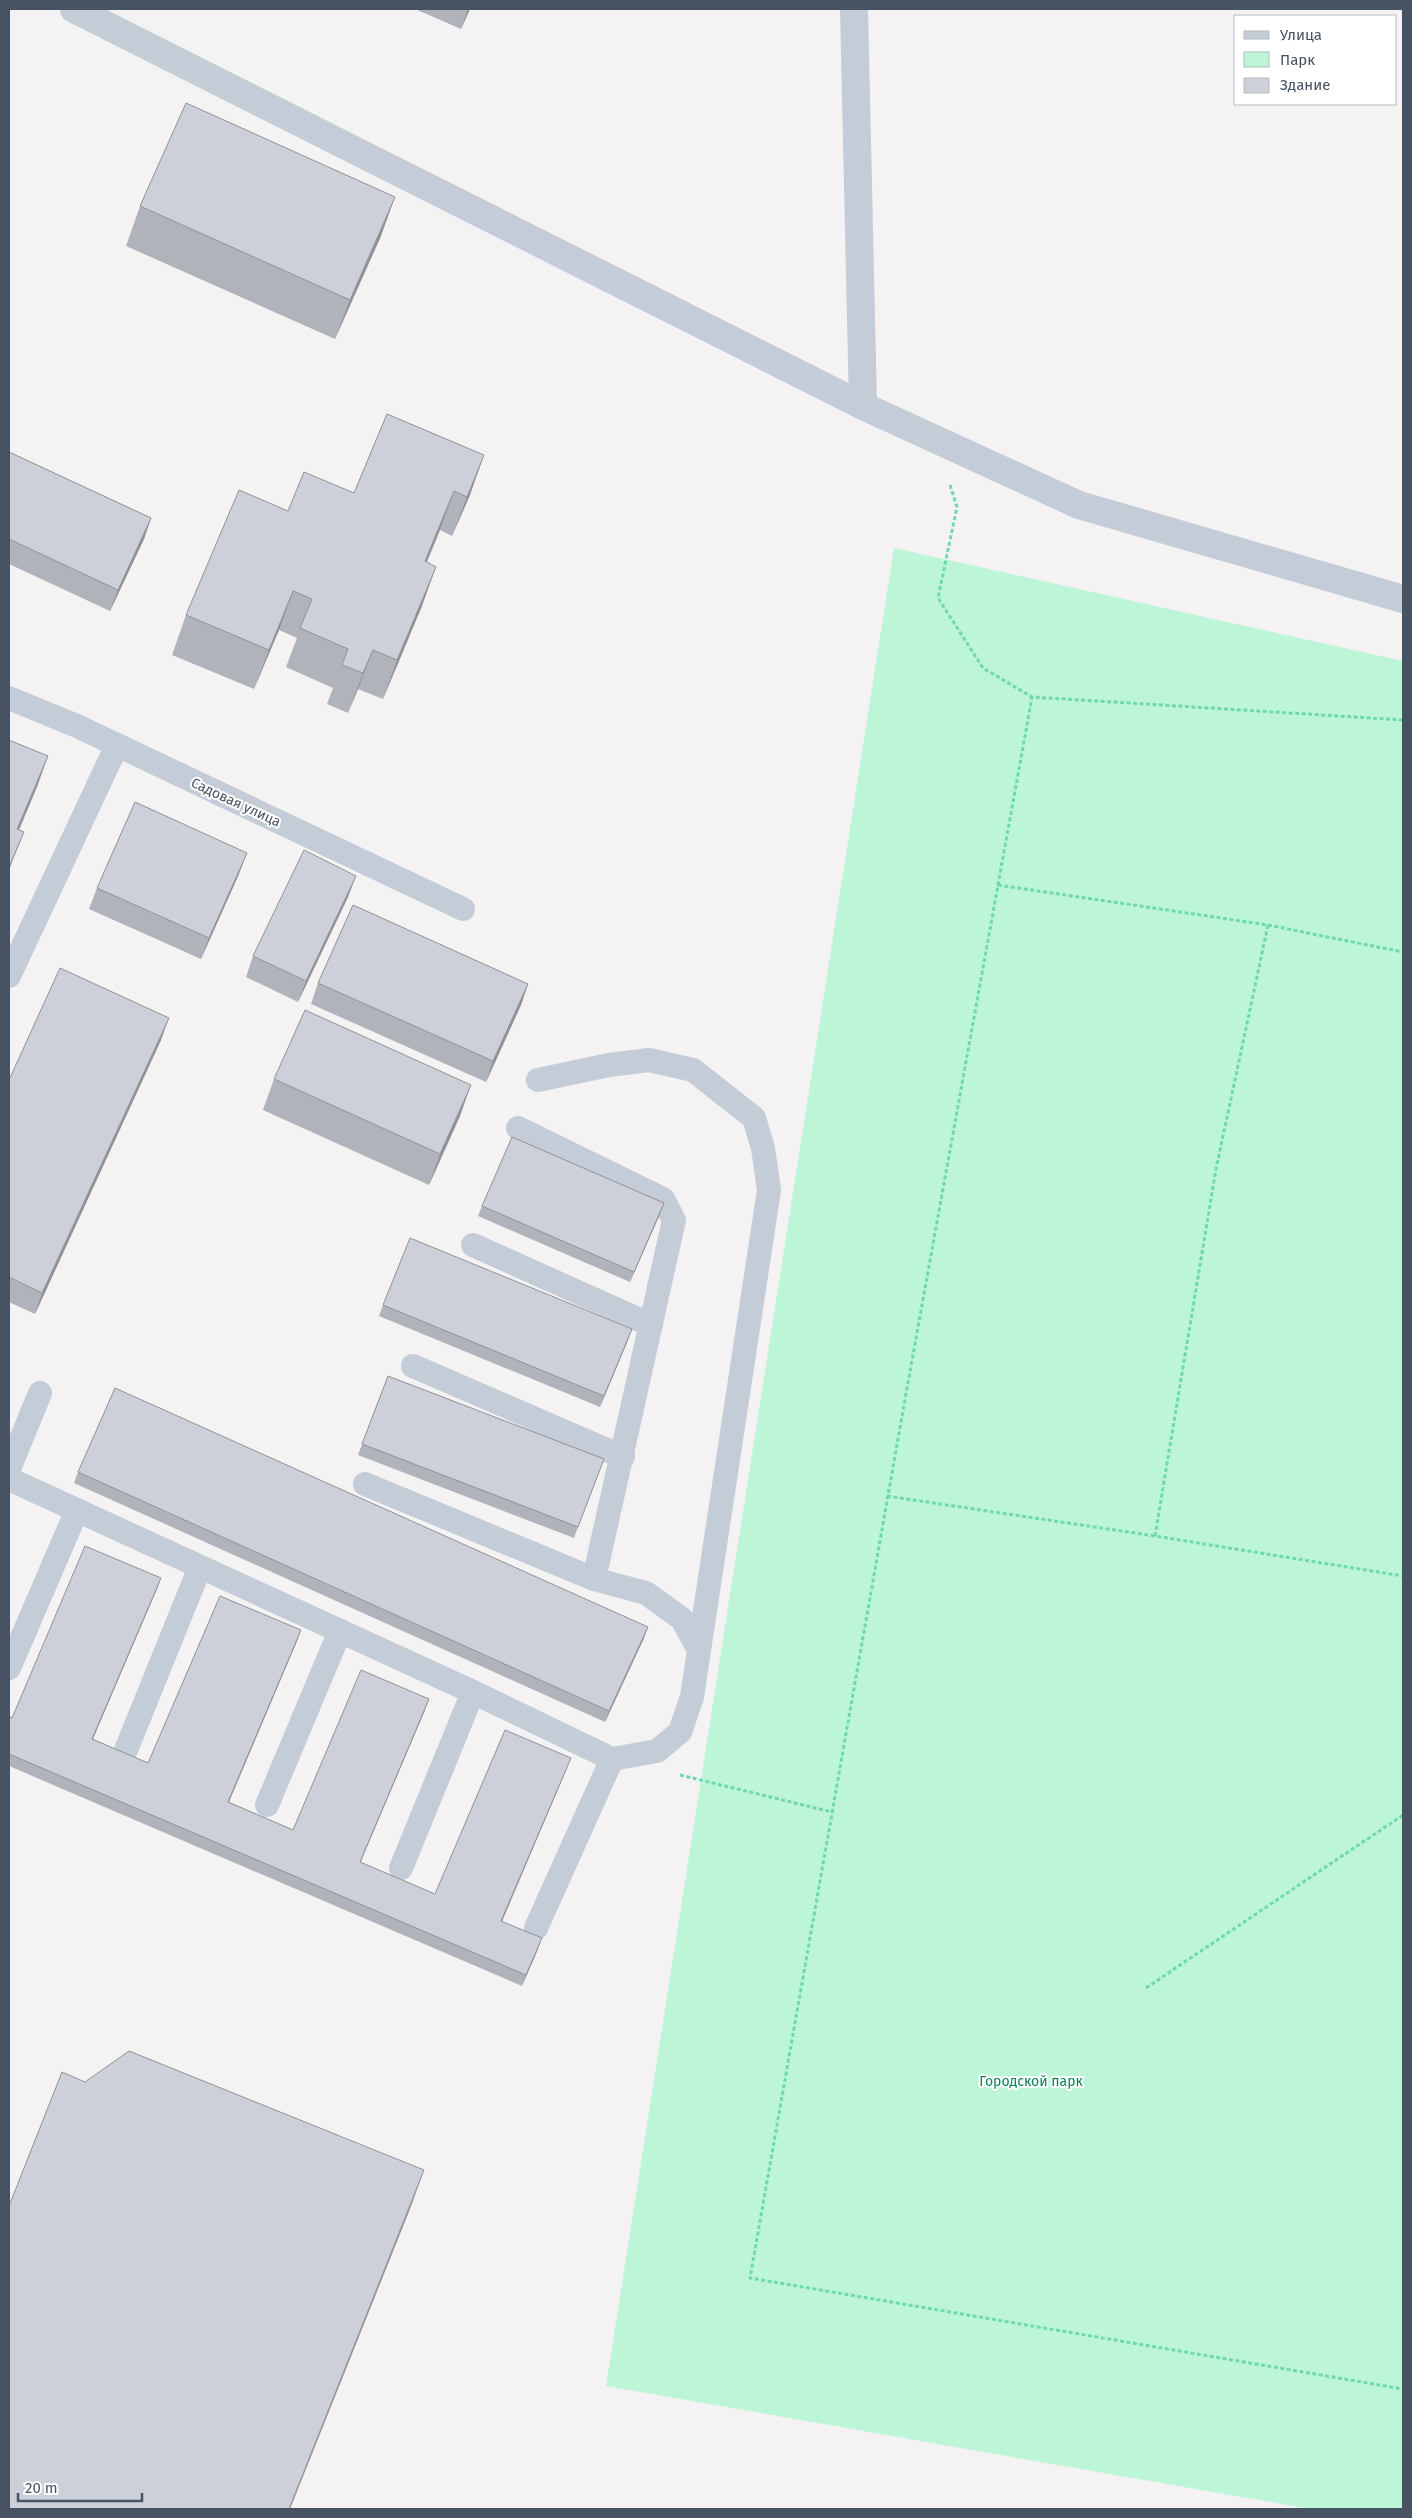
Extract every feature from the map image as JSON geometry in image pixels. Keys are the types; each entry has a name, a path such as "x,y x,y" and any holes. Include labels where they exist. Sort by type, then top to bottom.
{"street":[{"path":"74,9 863,406 1079,506 1403,599"},
{"path":"854,9 863,406"}],"lane":[{"name":"Садовая улица","path":"9,698 117,745 463,909"},
{"path":"9,976 117,745"},
{"path":"9,1479 472,1692 612,1759 657,1751 680,1732 692,1697 769,1190 762,1148 754,1118 693,1070 649,1060 609,1065 538,1080"},
{"path":"518,1128 663,1199 674,1220 623,1456 594,1579"},
{"path":"473,1245 651,1325"},
{"path":"413,1366 623,1456"},
{"path":"9,1469 40,1393"},
{"path":"365,1484 594,1579 646,1593 682,1619 699,1650"},
{"path":"9,1668 77,1510"},
{"path":"126,1750 200,1567"},
{"path":"267,1805 340,1631"},
{"path":"401,1868 472,1692"},
{"path":"536,1928 612,1759"}],"path":[{"path":"938,441 957,507 938,598 983,668 1032,697 1403,720"},
{"path":"1032,697 750,2278 1403,2389"},
{"path":"998,885 1268,925 1403,952"},
{"path":"1155,1536 1216,1169 1268,925"},
{"path":"888,1496 1403,1576"},
{"path":"679,1775 832,1812"},
{"path":"1146,1988 1403,1815"}],"green space":[{"name":"Городской парк","path":"894,548 1403,661 1403,2509 1310,2509 606,2386"}],"building":[{"path":"186,103 395,197 350,300 140,206"},
{"path":"387,414 484,455 467,497 454,491 425,561 436,567 397,660 373,650 363,673 342,665 348,649 300,628 312,599 293,591 269,650 186,615 239,490 288,511 304,472 354,493"},
{"path":"9,452 151,518 118,590 9,539"},
{"path":"9,740 48,756 17,829 24,832 9,867"},
{"path":"135,802 247,853 209,938 97,888"},
{"path":"304,850 356,876 306,981 253,956"},
{"path":"353,905 528,984 493,1061 318,983"},
{"path":"60,968 169,1018 42,1293 9,1277 9,1080"},
{"path":"305,1010 471,1085 440,1154 274,1079"},
{"path":"512,1137 664,1203 634,1272 482,1206"},
{"path":"410,1238 632,1329 604,1396 383,1305"},
{"path":"388,1376 604,1459 578,1527 362,1444"},
{"path":"115,1388 648,1627 609,1711 78,1472"},
{"path":"85,1546 161,1578 92,1739 148,1763 220,1596 301,1630 228,1802 293,1830 361,1670 429,1699 360,1862 435,1894 505,1730 571,1758 501,1921 542,1938 526,1975 9,1754 9,1716 12,1718"},
{"path":"129,2051 424,2170 289,2509 9,2509 9,2206 62,2072 85,2082"}]}
